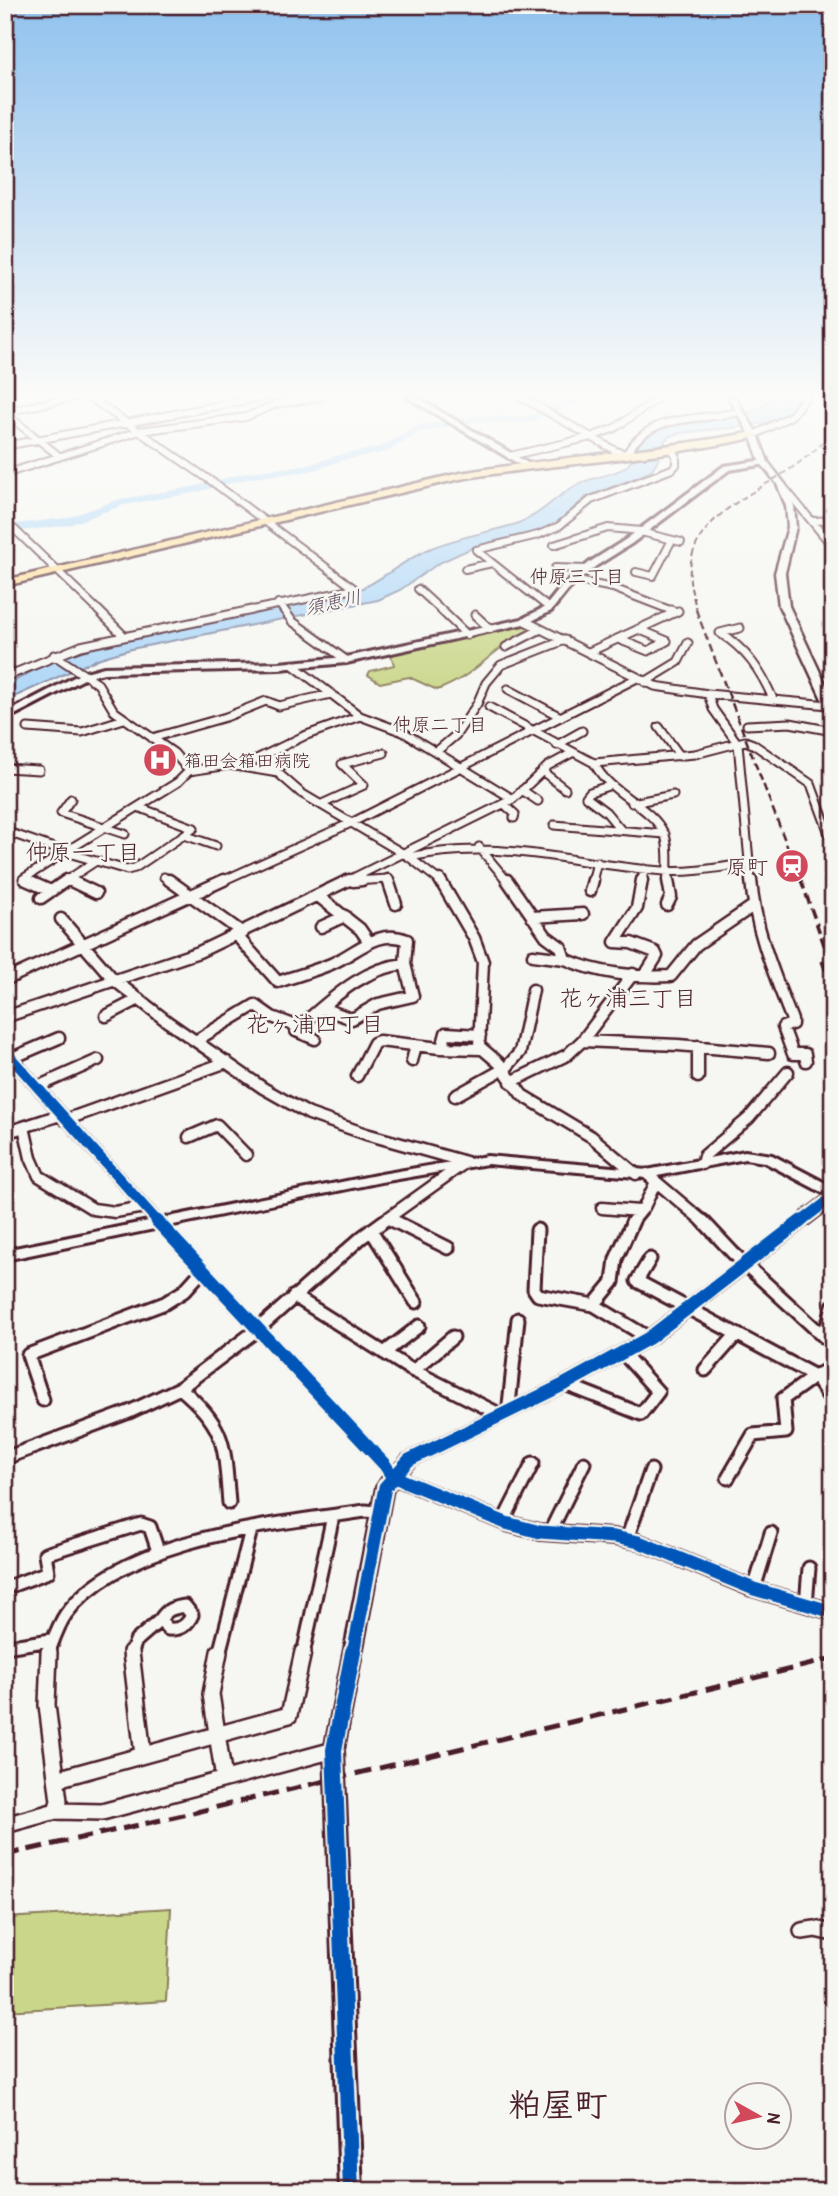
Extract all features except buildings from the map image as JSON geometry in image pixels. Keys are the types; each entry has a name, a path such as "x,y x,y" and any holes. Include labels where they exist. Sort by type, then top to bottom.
{"main road":[{"path":"5,576 52,568 351,499"},
{"path":"792,499 796,505 780,573 784,606 832,707"},
{"path":"5,583 52,568"}],"street":[{"path":"6,676 55,656 124,636 355,589 236,499"},
{"path":"549,608 476,550 538,535 559,526 592,499"},
{"path":"5,717 81,673 293,665 346,660 525,621 549,608 573,580 684,499"},
{"path":"796,505 814,521 833,547"},
{"path":"814,521 833,520"},
{"path":"9,526 124,636"},
{"path":"554,545 598,528 624,526 681,542"},
{"path":"823,533 833,531"},
{"path":"636,572 653,576 672,540"},
{"path":"465,569 492,563"},
{"path":"555,568 587,569"},
{"path":"573,580 596,582 677,611 589,652"},
{"path":"418,589 467,635"},
{"path":"279,604 292,621 346,660"},
{"path":"475,615 490,629"},
{"path":"525,621 645,682 708,694 832,707"},
{"path":"740,628 720,633 739,646 754,662 773,699"},
{"path":"506,647 541,629"},
{"path":"618,639 648,651 667,641 638,629"},
{"path":"437,751 456,735 477,704 486,683 501,665 565,640"},
{"path":"645,682 680,659 688,648 688,643"},
{"path":"55,656 98,684 106,701 124,719 174,753 189,771"},
{"path":"293,665 360,716 403,732 513,799"},
{"path":"5,980 353,822 636,678"},
{"path":"508,689 561,717"},
{"path":"152,738 226,717 266,701 279,706 331,694"},
{"path":"708,694 710,708 733,734 738,744 753,906 764,947 792,1020 792,1024 783,1027 793,1054 805,1054 806,1061"},
{"path":"489,707 594,763 680,756 745,741 753,744 811,784 833,844"},
{"path":"242,766 304,736 360,716"},
{"path":"28,728 82,732 124,719"},
{"path":"747,725 780,723 816,726 833,731"},
{"path":"659,727 680,756"},
{"path":"557,745 582,731"},
{"path":"322,804 365,785 342,764 384,753"},
{"path":"5,1017 199,953 240,934 406,855 504,804 513,799 542,771 572,753"},
{"path":"264,770 304,759"},
{"path":"594,763 608,786 632,803 664,834 671,897 667,905"},
{"path":"51,891 23,879 178,782 189,771 242,766 278,774 301,793 353,822 439,878 474,938 482,962 484,976 481,1049"},
{"path":"5,768 39,770"},
{"path":"542,771 565,789"},
{"path":"608,786 590,792 586,797 606,812 621,830"},
{"path":"522,790 538,801"},
{"path":"632,803 673,795"},
{"path":"71,799 61,813 125,834"},
{"path":"504,804 515,814 514,818"},
{"path":"5,831 127,870 135,868 194,828 138,807"},
{"path":"554,825 664,834"},
{"path":"184,835 216,846"},
{"path":"406,855 479,847 510,848 667,871 749,863"},
{"path":"479,847 525,903 546,936 561,947 565,960"},
{"path":"41,898 96,861"},
{"path":"590,891 597,862"},
{"path":"644,869 637,908 615,942 631,943 655,952 657,956 645,975"},
{"path":"164,877 240,934 278,982 335,963 369,942 386,937 403,937 407,940 405,964 414,993 410,998 379,1004 352,1019 322,1008"},
{"path":"348,881 387,879 396,904"},
{"path":"68,880 96,893"},
{"path":"318,896 360,929 369,942"},
{"path":"533,955 633,974 671,976 677,964 715,930 753,906"},
{"path":"532,916 583,914"},
{"path":"321,927 345,916"},
{"path":"61,919 114,980 168,1023 197,1040 262,1088 309,1114 366,1134 467,1162"},
{"path":"315,1039 296,1031 370,971 388,965 405,964"},
{"path":"511,1082 567,1055 582,1041 633,974"},
{"path":"455,1096 503,1069 520,1052 533,990"},
{"path":"106,1016 139,999"},
{"path":"197,1040 255,1005 272,1017 299,1027"},
{"path":"442,1048 446,1033 480,1035"},
{"path":"59,1038 8,1054 63,1118 385,1465 392,1476 503,1522 550,1532 627,1539 661,1549 754,1590 833,1612"},
{"path":"357,1076 374,1043 379,1041 481,1049 492,1055 522,1095 592,1137 700,1217 745,1264 833,1345"},
{"path":"582,1041 698,1046 769,1053"},
{"path":"412,1060 416,1045"},
{"path":"698,1046 698,1077"},
{"path":"37,1087 98,1060"},
{"path":"5,1133 63,1118 227,1062"},
{"path":"702,1164 704,1156 722,1144 763,1106 788,1072"},
{"path":"189,1137 217,1125 246,1156"},
{"path":"24,1126 39,1176 93,1209 128,1211 144,1206"},
{"path":"5,1255 159,1222 487,1160 646,1177 736,1156 767,1158 833,1195 649,1338 565,1384 409,1460 385,1487 334,1750 334,1816 351,2191"},
{"path":"5,1458 129,1412 180,1388 258,1329 371,1230 467,1162"},
{"path":"594,1305 613,1282 616,1259 643,1207 646,1177"},
{"path":"603,1208 639,1211"},
{"path":"387,1218 448,1248"},
{"path":"371,1230 416,1302"},
{"path":"537,1230 534,1289 538,1295 594,1305 649,1338"},
{"path":"650,1259 637,1281 814,1376 833,1403"},
{"path":"43,1399 28,1355 165,1303 184,1291 203,1269"},
{"path":"294,1296 413,1371 507,1412"},
{"path":"819,1333 831,1322 833,1306"},
{"path":"507,1412 519,1319"},
{"path":"384,1353 419,1326"},
{"path":"705,1370 736,1335"},
{"path":"413,1371 453,1337"},
{"path":"565,1384 641,1414 658,1392 623,1353"},
{"path":"728,1478 753,1435 786,1432 783,1399 814,1376 833,1367"},
{"path":"180,1388 204,1407 221,1430 229,1503"},
{"path":"503,1522 533,1463"},
{"path":"550,1532 584,1463"},
{"path":"627,1539 651,1470"},
{"path":"56,1811 59,1801 45,1673 51,1640 65,1615 88,1592 112,1574 158,1552 192,1540 365,1511 379,1512"},
{"path":"57,1779 289,1714 333,1516"},
{"path":"5,1588 48,1572 45,1554 141,1524 149,1527 158,1552"},
{"path":"224,1779 215,1735 211,1694 251,1530"},
{"path":"754,1590 771,1533"},
{"path":"806,1605 809,1568"},
{"path":"143,1755 130,1653 140,1635 160,1620"},
{"path":"5,1647 51,1640"},
{"path":"5,1825 56,1811 102,1812 334,1750"},
{"path":"802,1931 815,1929 833,1933"}],"green space":[{"path":"525,624 535,630 515,639 462,678 437,690 409,677 380,683 368,675 370,671 394,665 391,655"},
{"path":"171,1908 166,2001 5,2011 5,1918"}],"water":[{"name":"須恵川","path":"556,499 583,499 557,523 542,530 474,547 439,563 400,590 378,600 131,649 100,658 5,701 5,686 52,660 119,640 345,595 378,580 429,549 505,527 541,511"}],"waterway":[{"path":"5,529 69,521 121,502 136,499"}],"railway":[{"path":"697,612 690,581 692,559 699,539 712,523 741,499"},
{"path":"696,610 801,882"},
{"path":"801,880 833,970"},
{"path":"822,961 833,989"},
{"path":"5,1855 188,1814 833,1659"}],"cycle path":[{"path":"5,1051 144,1207 385,1465 392,1476 506,1523 540,1532 614,1537 639,1542 754,1589 833,1612"},
{"path":"351,2191 334,1750 385,1487 409,1460 565,1384 649,1338 833,1197"}],"place":[{"name":"箱田会箱田病院","path":"160,760"},
{"name":"原町","path":"792,866"}],"district":[{"name":"仲原三丁目","path":"577,576"},
{"name":"仲原二丁目","path":"440,724"},
{"name":"仲原一丁目","path":"83,851"},
{"name":"花ヶ浦三丁目","path":"628,997"},
{"name":"花ヶ浦四丁目","path":"315,1023"},
{"name":"粕屋町","path":"558,2104"}]}
